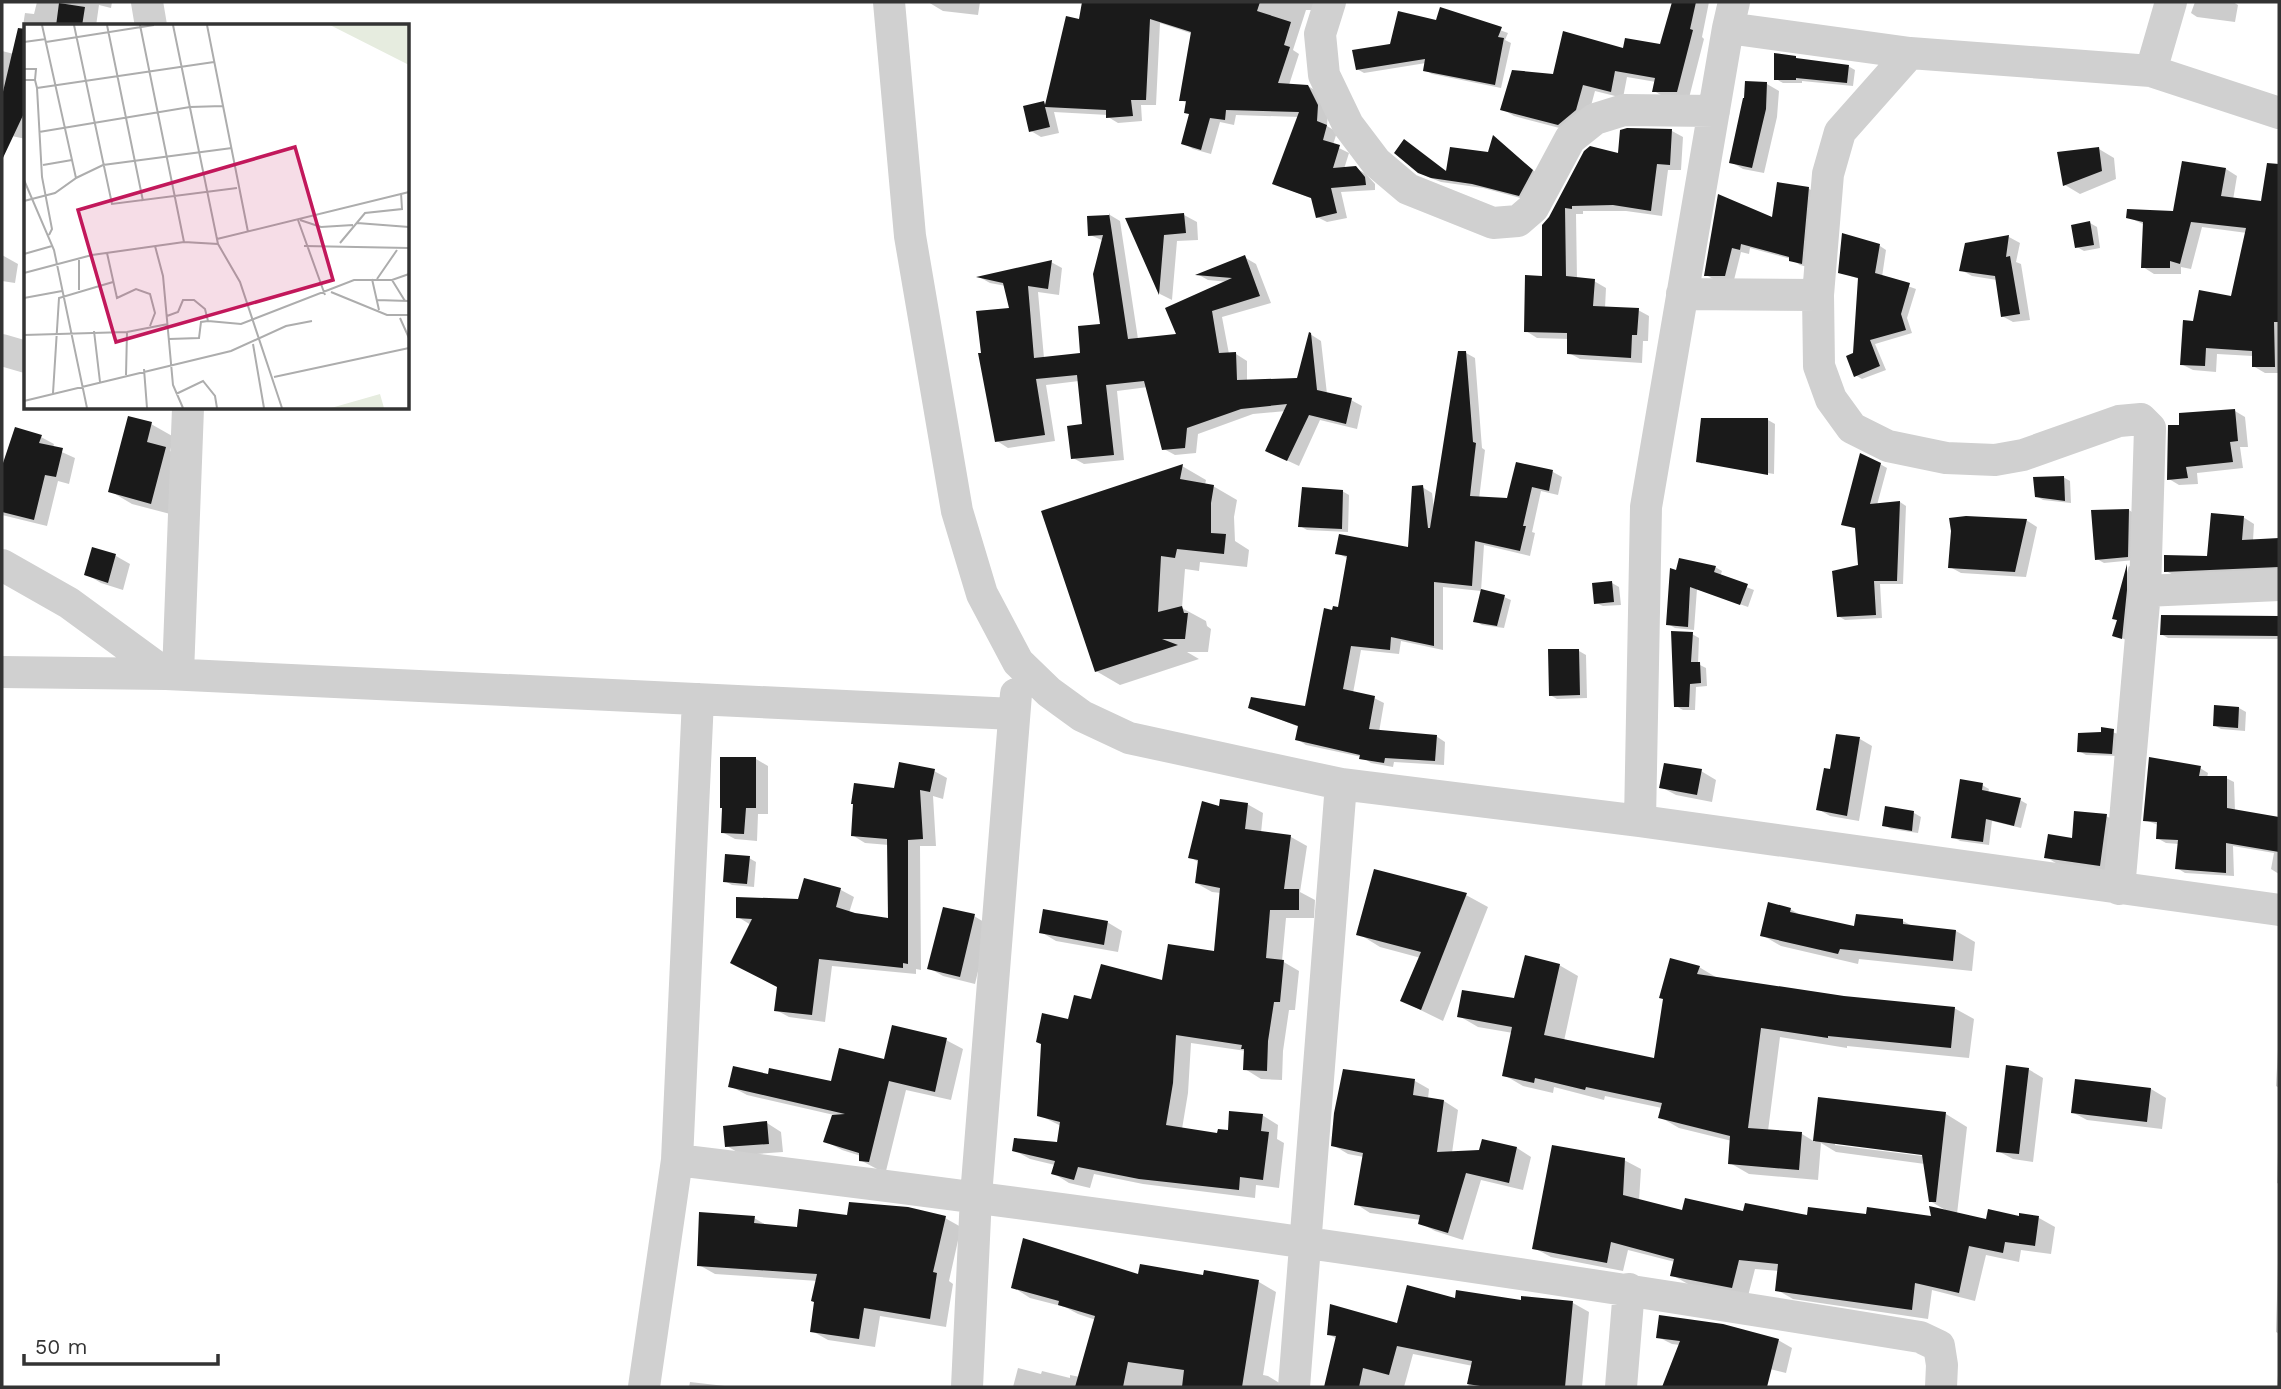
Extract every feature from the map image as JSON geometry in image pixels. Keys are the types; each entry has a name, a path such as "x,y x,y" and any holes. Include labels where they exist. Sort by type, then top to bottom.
{"street":[{"path":"147,2 150,24"},
{"path":"890,2 910,236 957,511 982,594 1018,662 1049,692 1082,716 1129,738 1341,785 1640,821 2279,911"},
{"path":"1330,2 1320,34 1324,75 1348,125 1376,162 1408,189 1493,223 1518,221 1533,208 1570,139 1595,119 1623,110 1714,111"},
{"path":"2151,71 2171,2"},
{"path":"1640,821 1646,507 1731,15 1910,53 2151,71 2279,113"},
{"path":"1910,53 1840,132 1828,174 1818,295 1819,366 1831,399 1852,428 1888,446 1946,458 1995,460 2023,455 2119,421 2141,419 2150,428 2145,591 2119,889"},
{"path":"1682,294 1818,295"},
{"path":"2,350 24,356"},
{"path":"172,674 188,410"},
{"path":"2,565 69,603 172,674"},
{"path":"2145,591 2279,585"},
{"path":"967,1387 976,1196 1018,662"},
{"path":"2,672 172,674 1014,714"},
{"path":"645,1387 677,1160 698,699"},
{"path":"1294,1387 1341,785"},
{"path":"677,1160 976,1196 1629,1289 1920,1337 1939,1346 1941,1387"},
{"path":"1621,1387 1629,1289"}],"building":[{"path":"1082,2 1260,2 1257,11 1291,22 1284,45 1290,47 1278,83 1308,85 1318,105 1317,121 1327,125 1323,140 1340,145 1333,168 1356,166 1365,177 1366,185 1331,188 1337,213 1316,218 1311,198 1272,184 1299,112 1226,110 1225,120 1210,118 1201,150 1181,144 1189,114 1184,113 1186,101 1179,101 1191,32 1150,19 1146,100 1131,100 1133,116 1106,118 1106,110 1045,107 1050,127 1029,132 1023,106 1044,101 1045,105 1066,16 1079,19"},
{"path":"1672,2 1696,2 1690,29 1693,30 1677,92 1652,92 1655,78 1615,71 1611,92 1583,85 1576,110 1558,125 1500,110 1512,70 1553,74 1563,31 1623,48 1625,38 1660,44"},
{"path":"59,3 85,7 82,24 56,24"},
{"path":"1440,7 1502,27 1498,37 1504,38 1495,85 1423,71 1425,59 1356,70 1352,50 1390,44 1398,11 1436,20"},
{"path":"18,28 24,29 24,113 2,160 2,96"},
{"path":"1774,53 1849,65 1847,83 1796,78 1774,80"},
{"path":"1745,81 1767,82 1766,109 1752,168 1729,163 1744,98"},
{"path":"1672,129 1670,165 1657,164 1651,211 1613,205 1565,208 1566,276 1595,279 1593,306 1639,308 1637,335 1632,335 1631,358 1567,354 1567,333 1524,332 1525,275 1542,276 1542,225 1549,217 1584,151 1590,146 1618,153 1620,130"},
{"path":"1493,135 1533,170 1519,196 1472,184 1431,178 1418,173 1394,153 1404,139 1446,171 1450,147 1488,152"},
{"path":"2099,147 2102,171 2063,186 2057,152"},
{"path":"2182,161 2226,168 2221,196 2261,201 2267,163 2279,164 2279,322 2274,322 2275,367 2252,367 2252,351 2206,348 2205,366 2180,365 2183,320 2193,321 2199,290 2231,296 2246,228 2191,222 2180,264 2170,261 2170,268 2141,268 2143,222 2126,218 2127,209 2173,211"},
{"path":"1777,182 1809,187 1802,264 1789,261 1789,257 1741,244 1740,250 1732,248 1725,276 1704,276 1718,194 1772,217"},
{"path":"1109,213 1128,339 1176,334 1165,308 1232,278 1195,275 1245,255 1260,296 1212,311 1219,353 1236,352 1237,380 1297,378 1309,332 1311,333 1317,390 1352,398 1346,424 1309,415 1287,461 1265,451 1287,404 1241,409 1187,428 1185,448 1162,450 1144,381 1106,385 1114,455 1071,459 1067,426 1082,424 1077,375 1036,379 1045,435 995,442 978,353 981,353 976,311 1009,308 1003,283 976,277 1052,260 1048,289 1028,286 1034,358 1080,353 1078,326 1100,324 1093,274 1103,235 1088,236 1087,216"},
{"path":"1184,213 1186,233 1164,235 1159,295 1125,218"},
{"path":"2090,221 2094,245 2075,248 2071,225"},
{"path":"1842,233 1880,244 1875,273 1910,283 1901,314 1906,330 1870,340 1880,366 1854,377 1846,356 1853,353 1858,278 1838,273"},
{"path":"2009,235 2006,257 2010,256 2020,314 2001,317 1995,276 1959,271 1965,243"},
{"path":"1458,351 1466,351 1473,442 1476,443 1470,496 1507,498 1516,462 1553,470 1549,491 1532,487 1520,551 1475,541 1472,586 1434,582 1434,646 1391,637 1390,650 1351,646 1343,689 1375,696 1369,729 1437,735 1435,761 1385,758 1384,763 1359,759 1360,755 1295,740 1298,726 1248,708 1251,697 1305,706 1324,608 1332,610 1333,606 1338,607 1347,556 1335,554 1339,534 1408,547 1412,486 1423,485 1430,528"},
{"path":"2235,409 2238,441 2230,442 2233,462 2186,467 2188,478 2167,480 2168,425 2179,425 2179,413"},
{"path":"128,416 152,422 147,442 166,447 151,504 108,492"},
{"path":"1701,418 1768,418 1768,475 1696,462"},
{"path":"15,427 42,435 39,443 63,448 56,477 45,475 34,520 2,512 2,466"},
{"path":"1860,453 1881,463 1870,504 1900,501 1897,581 1874,581 1876,615 1837,617 1832,571 1858,565 1855,528 1841,525"},
{"path":"1183,464 1180,479 1214,485 1211,533 1226,534 1224,554 1177,549 1175,558 1161,556 1158,612 1182,606 1184,613 1188,613 1185,639 1162,639 1178,645 1095,672 1041,511"},
{"path":"2064,476 2065,501 2035,497 2033,477"},
{"path":"1302,487 1343,490 1342,529 1298,527"},
{"path":"2129,509 2128,557 2095,560 2091,510"},
{"path":"2211,513 2244,516 2242,540 2279,538 2279,567 2164,572 2164,555 2207,556"},
{"path":"1966,516 2027,519 2015,572 1948,568 1951,531 1949,518"},
{"path":"92,547 116,554 108,583 84,575"},
{"path":"1679,558 1716,566 1714,572 1748,584 1740,605 1690,587 1688,627 1666,625 1670,568 1676,570"},
{"path":"2127,564 2122,639 2112,636 2117,620 2112,619"},
{"path":"1612,581 1614,602 1594,604 1592,583"},
{"path":"1481,589 1505,595 1497,626 1473,622"},
{"path":"2161,615 2279,616 2279,636 2160,635"},
{"path":"1671,631 1693,632 1691,662 1700,662 1701,683 1690,684 1689,707 1674,707"},
{"path":"1548,649 1579,649 1580,695 1549,696"},
{"path":"2214,705 2239,707 2238,728 2213,726"},
{"path":"2101,727 2114,729 2112,754 2077,752 2078,733 2101,732"},
{"path":"1836,734 1860,737 1847,816 1816,810 1824,768 1830,769"},
{"path":"720,757 756,757 756,808 746,808 744,834 721,833"},
{"path":"2149,757 2201,766 2199,776 2227,776 2227,808 2279,817 2279,852 2226,843 2226,873 2175,869 2178,840 2156,839 2157,822 2143,821"},
{"path":"899,762 935,769 930,792 920,790 923,839 908,840 908,964 903,963 903,968 819,959 812,1015 774,1011 777,987 730,963 752,919 736,918 736,897 798,899 804,878 841,888 836,907 888,918 887,839 851,836 851,804 854,783 894,788"},
{"path":"1664,763 1702,769 1697,795 1659,788"},
{"path":"1960,779 1983,783 1982,790 2021,798 2014,826 1986,819 1983,842 1951,838"},
{"path":"1220,799 1248,803 1245,829 1291,835 1284,889 1299,889 1299,910 1270,910 1266,958 1284,960 1280,1002 1274,1002 1268,1041 1267,1071 1243,1070 1242,1045 1176,1035 1173,1083 1166,1125 1217,1133 1218,1129 1228,1130 1229,1111 1263,1114 1261,1131 1269,1132 1263,1180 1240,1177 1239,1190 1139,1179 1078,1167 1074,1180 1051,1174 1055,1161 1012,1151 1014,1138 1057,1142 1060,1122 1037,1116 1041,1044 1036,1042 1042,1013 1068,1019 1074,995 1091,999 1101,964 1162,980 1168,944 1214,951 1220,888 1195,883 1198,860 1188,858 1202,801 1219,806"},
{"path":"1885,806 1914,811 1912,831 1882,826"},
{"path":"2074,811 2107,814 2100,866 2044,858 2048,834 2072,838"},
{"path":"725,854 750,856 747,884 723,882"},
{"path":"1374,869 1467,893 1421,1010 1400,1001 1421,952 1356,935"},
{"path":"1768,902 1791,908 1790,912 1854,926 1856,914 1903,919 1903,924 1956,930 1953,961 1840,949 1838,954 1760,936"},
{"path":"943,907 975,914 960,977 927,969"},
{"path":"1043,909 1108,921 1104,945 1039,933"},
{"path":"1525,955 1560,964 1544,1035 1654,1058 1663,999 1659,998 1670,958 1700,966 1697,974 1844,996 1955,1007 1951,1048 1828,1038 1761,1028 1748,1128 1802,1132 1799,1170 1728,1164 1730,1136 1658,1118 1662,1103 1586,1087 1585,1090 1535,1078 1534,1083 1502,1076 1512,1027 1457,1017 1462,990 1514,998"},
{"path":"892,1025 947,1038 935,1092 889,1081 869,1162 859,1161 859,1153 823,1142 832,1115 845,1114 728,1087 733,1066 768,1074 769,1068 831,1081 839,1048 884,1059"},
{"path":"2006,1065 2029,1068 2019,1154 1996,1152"},
{"path":"1343,1069 1415,1079 1413,1095 1444,1100 1437,1152 1479,1150 1482,1139 1517,1147 1509,1183 1466,1173 1448,1233 1418,1224 1420,1215 1354,1205 1363,1153 1331,1146 1334,1113"},
{"path":"2075,1079 2151,1088 2147,1122 2071,1113"},
{"path":"1818,1097 1946,1112 1936,1202 1929,1202 1922,1155 1813,1141"},
{"path":"767,1121 769,1144 725,1147 723,1126"},
{"path":"1552,1145 1625,1158 1623,1195 1682,1210 1685,1198 1743,1211 1745,1203 1807,1215 1808,1207 1866,1214 1867,1207 1931,1216 1929,1206 1986,1219 1988,1209 2019,1216 2019,1213 2039,1216 2035,1246 2005,1242 2003,1253 1969,1246 1959,1293 1915,1283 1912,1310 1775,1291 1778,1264 1739,1260 1732,1288 1670,1276 1674,1259 1611,1242 1607,1263 1532,1249"},
{"path":"849,1202 908,1207 946,1216 933,1272 937,1273 930,1319 864,1308 859,1339 810,1332 814,1302 811,1301 817,1274 697,1266 699,1212 755,1216 754,1223 797,1227 799,1209 847,1215"},
{"path":"1023,1238 1138,1274 1140,1264 1203,1275 1204,1270 1259,1280 1242,1387 1182,1387 1184,1370 1128,1362 1123,1387 1075,1387 1095,1316 1058,1305 1059,1301 1011,1288"},
{"path":"1407,1285 1455,1298 1456,1290 1521,1300 1521,1296 1573,1301 1565,1387 1487,1387 1467,1384 1472,1361 1397,1346 1389,1375 1363,1368 1359,1387 1324,1387 1336,1336 1327,1335 1330,1304 1397,1323"},
{"path":"1659,1315 1723,1324 1779,1339 1767,1387 1662,1387 1680,1341 1656,1338"}]}
